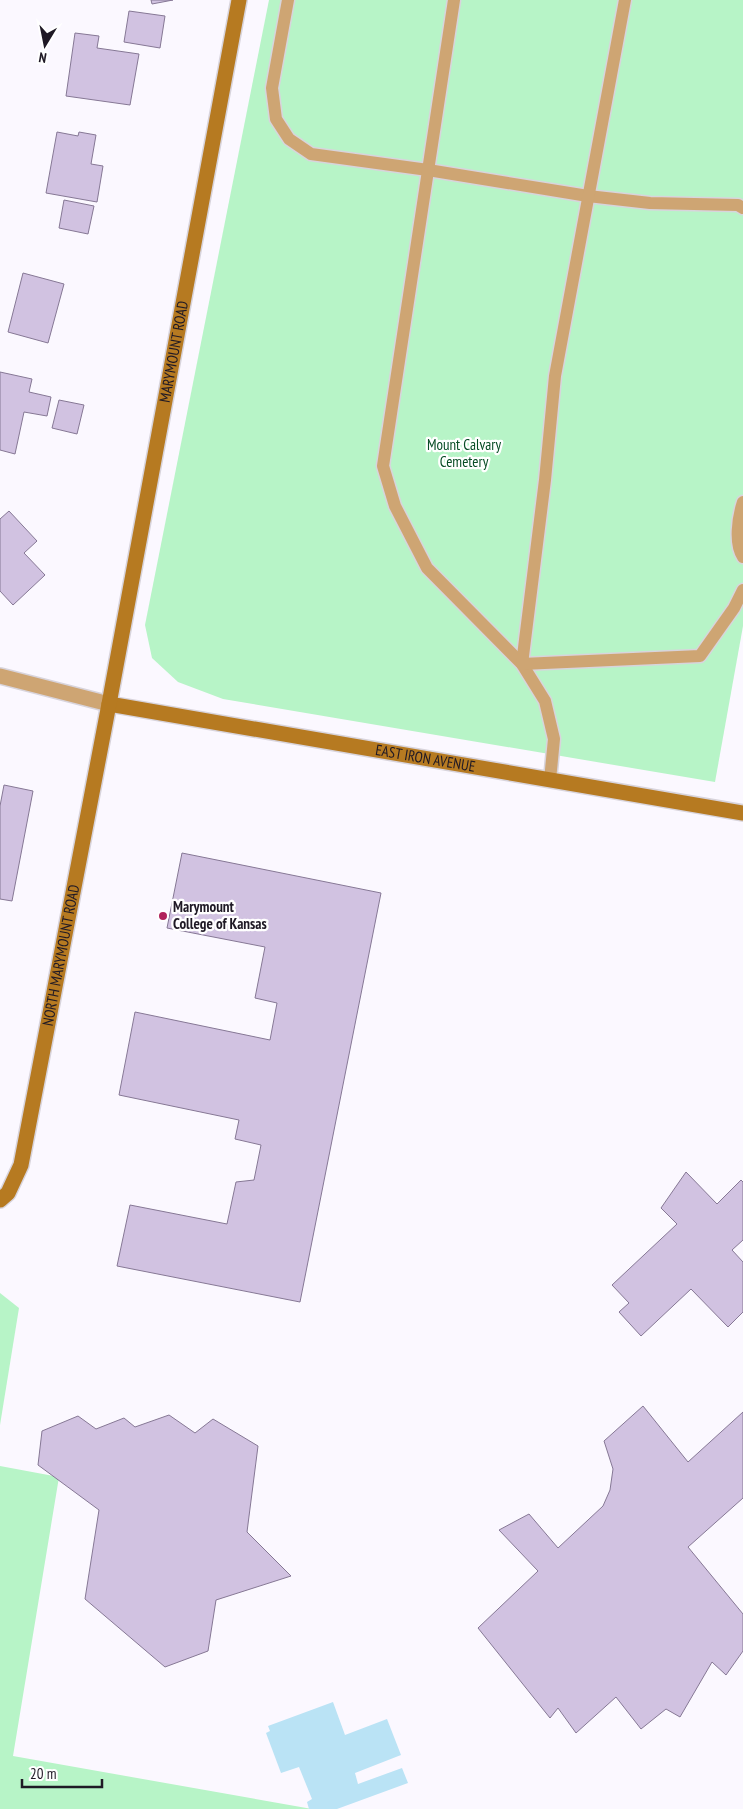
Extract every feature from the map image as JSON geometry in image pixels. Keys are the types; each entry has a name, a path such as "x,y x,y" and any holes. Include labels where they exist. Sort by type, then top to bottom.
{"street":[{"name":"MARYMOUNT ROAD","path":"109,704 239,0"},
{"path":"0,676 109,704"},
{"name":"EAST IRON AVENUE","path":"109,704 743,813"},
{"name":"NORTH MARYMOUNT ROAD","path":"0,1200 8,1193 21,1166 109,704"}],"lane":[{"path":"288,0 272,88 276,119 289,139 311,154 428,170 588,196 650,203 738,206 743,208"},
{"path":"454,0 383,466 395,506 427,568 522,664 545,701 554,739 550,780"},
{"path":"522,664 555,376 625,0"},
{"path":"743,502 738,519 739,552 743,557"},
{"path":"522,664 700,656 734,608 743,590"}],"green space":[{"name":"Mount Calvary Cemetery","path":"269,0 743,0 743,626 715,782 223,699 178,682 152,658 145,625"},
{"path":"0,1293 19,1308 0,1425"},
{"path":"0,1466 59,1477 13,1756 312,1809 0,1809"}],"water":[{"path":"333,1702 345,1735 387,1719 401,1755 355,1773 358,1784 402,1768 408,1783 337,1809 309,1809 307,1802 312,1799 299,1767 281,1773 266,1733 270,1731 268,1726"}],"building":[{"path":"151,0 173,0 152,4"},
{"path":"129,11 165,16 160,48 124,42"},
{"path":"75,33 99,36 97,48 139,54 130,105 66,96"},
{"path":"57,132 78,136 79,132 96,135 91,164 103,166 97,202 46,193"},
{"path":"64,200 94,206 88,234 59,228"},
{"path":"23,273 64,284 48,343 8,332"},
{"path":"0,372 32,379 29,392 51,397 47,416 24,412 15,454 0,450"},
{"path":"59,400 84,405 77,434 52,428"},
{"path":"9,511 37,541 24,553 45,575 13,605 0,591 0,519"},
{"path":"4,785 33,791 12,901 0,899 0,806"},
{"path":"182,853 381,893 300,1302 117,1266 130,1205 227,1224 236,1182 254,1180 261,1145 235,1139 239,1120 119,1095 135,1012 270,1040 277,1003 255,998 265,947 167,928"},
{"path":"686,1172 717,1204 741,1180 743,1182 743,1240 732,1250 743,1262 743,1312 728,1327 691,1289 641,1336 619,1312 629,1303 612,1285 677,1224 661,1208"},
{"path":"643,1406 688,1462 743,1412 743,1498 688,1547 743,1614 743,1651 726,1675 712,1662 680,1717 666,1709 641,1729 616,1697 576,1733 558,1708 550,1718 478,1628 538,1571 499,1530 529,1514 558,1548 603,1506 610,1490 613,1469 604,1441"},
{"path":"169,1415 195,1433 213,1419 258,1446 247,1532 291,1576 216,1600 208,1651 165,1667 85,1599 99,1510 38,1465 42,1431 78,1416 96,1429 124,1418 135,1427"}],"place":[{"name":"Marymount College of Kansas","path":"163,916"}]}
